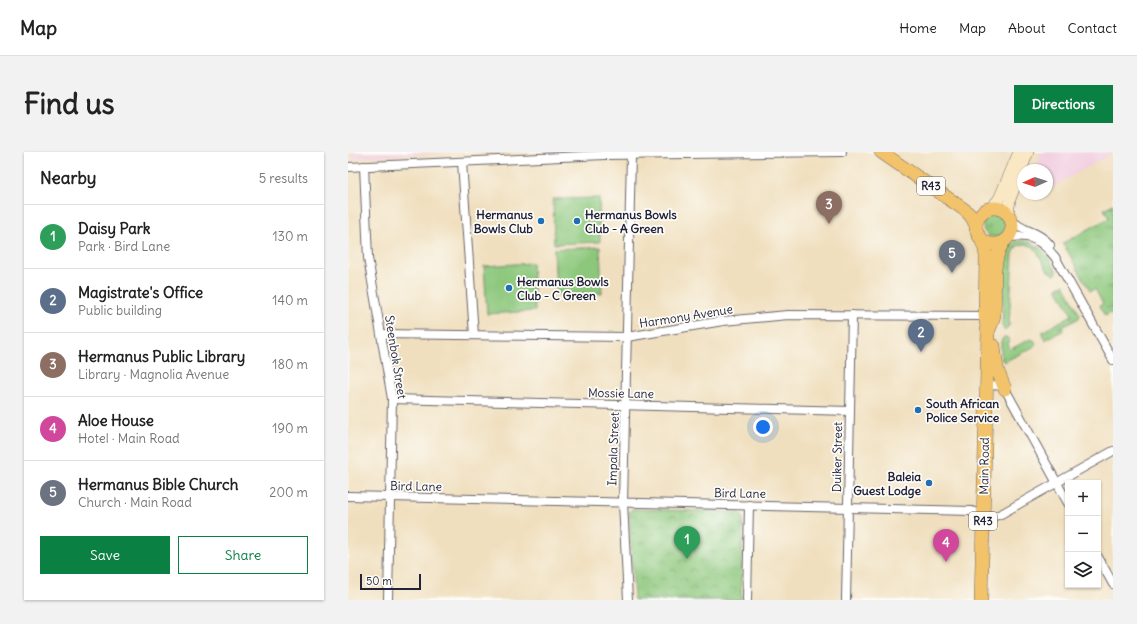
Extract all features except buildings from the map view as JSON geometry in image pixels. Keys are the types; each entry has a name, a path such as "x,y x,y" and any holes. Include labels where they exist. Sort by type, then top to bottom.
{"main road":[{"name":"R43","path":"881,152 965,210 971,216 978,231"},
{"name":"R43","path":"896,152 970,204 1000,209 1009,216"},
{"path":"1006,239 999,243 985,241 978,231 980,214 999,200 1019,152"},
{"name":"Main Road","path":"989,316 1000,245 1006,239 1012,225 1009,216 1010,199 1028,152"},
{"name":"Main Road","path":"978,231 986,256 989,316 981,600"},
{"path":"989,316 995,361 1005,389"}],"street":[{"path":"348,167 604,154 631,155 842,152"},
{"name":"Impala Street","path":"628,600 623,502 631,155"},
{"path":"462,162 474,335"},
{"name":"Steenbok Street","path":"364,166 368,258 392,399 388,600"},
{"path":"1009,216 1018,226 1035,232 1045,239 1051,247 1055,257 1113,360"},
{"path":"1006,239 1022,236 1034,238 1046,247 1055,257"},
{"name":"Harmony Avenue","path":"381,334 627,337 737,320 788,315 989,316"},
{"name":"Duiker Street","path":"846,600 852,315"},
{"path":"986,386 997,385 1005,389 1065,498"},
{"name":"Mossie Lane","path":"392,399 850,411"},
{"name":"Bird Lane","path":"348,496 972,511 992,517 1057,483 1113,451"},
{"path":"747,600 749,505"},
{"path":"1101,562 1113,584"}],"shaded area":[{"path":"353,152 457,152 351,158"},
{"path":"1040,152 1113,152 1053,187 1053,164 1038,164"}],"green space":[{"name":"Hermanus Bowls Club - A Green","path":"599,198 600,242 554,244 553,199"},
{"path":"1113,204 1113,312 1105,316 1099,306 1103,304 1095,289 1090,291 1063,243 1109,218 1104,209"},
{"path":"994,215 998,216 1004,222 1004,230 998,236 994,237 990,236 984,230 983,226 984,222 990,216"},
{"path":"1017,241 1031,242 1037,245 1046,254 1057,272 1055,275 1048,271 1034,247 1025,244 1017,246 1013,254 1009,326 1004,330 1002,326 1005,258 1010,245"},
{"path":"600,247 602,293 556,294 554,249"},
{"name":"Hermanus Bowls Club - C Green","path":"532,263 535,311 487,314 484,266"},
{"path":"1064,284 1080,315 1079,318 1062,327 1064,330 1045,340 1042,332 1072,315 1057,288"},
{"path":"1004,337 1009,339 1008,346 1011,349 1030,339 1034,340 1036,344 1035,346 1004,362 1001,358 1001,341"},
{"path":"632,509 737,512 741,514 743,518 741,600 634,600 629,512"}],"place":[{"name":"Hermanus Bowls Club","path":"541,221"},
{"name":"Hermanus Bowls Club - A Green","path":"577,221"},
{"name":"Hermanus Public Library","path":"829,224"},
{"name":"Hermanus Bible Church","path":"952,273"},
{"name":"Hermanus Bowls Club - C Green","path":"509,288"},
{"name":"Magistrate's Office","path":"921,352"},
{"name":"South African Police Service","path":"918,410"},
{"name":"Baleia Guest Lodge","path":"929,483"},
{"name":"Daisy Park","path":"687,559"},
{"name":"Aloe House","path":"946,562"}]}
